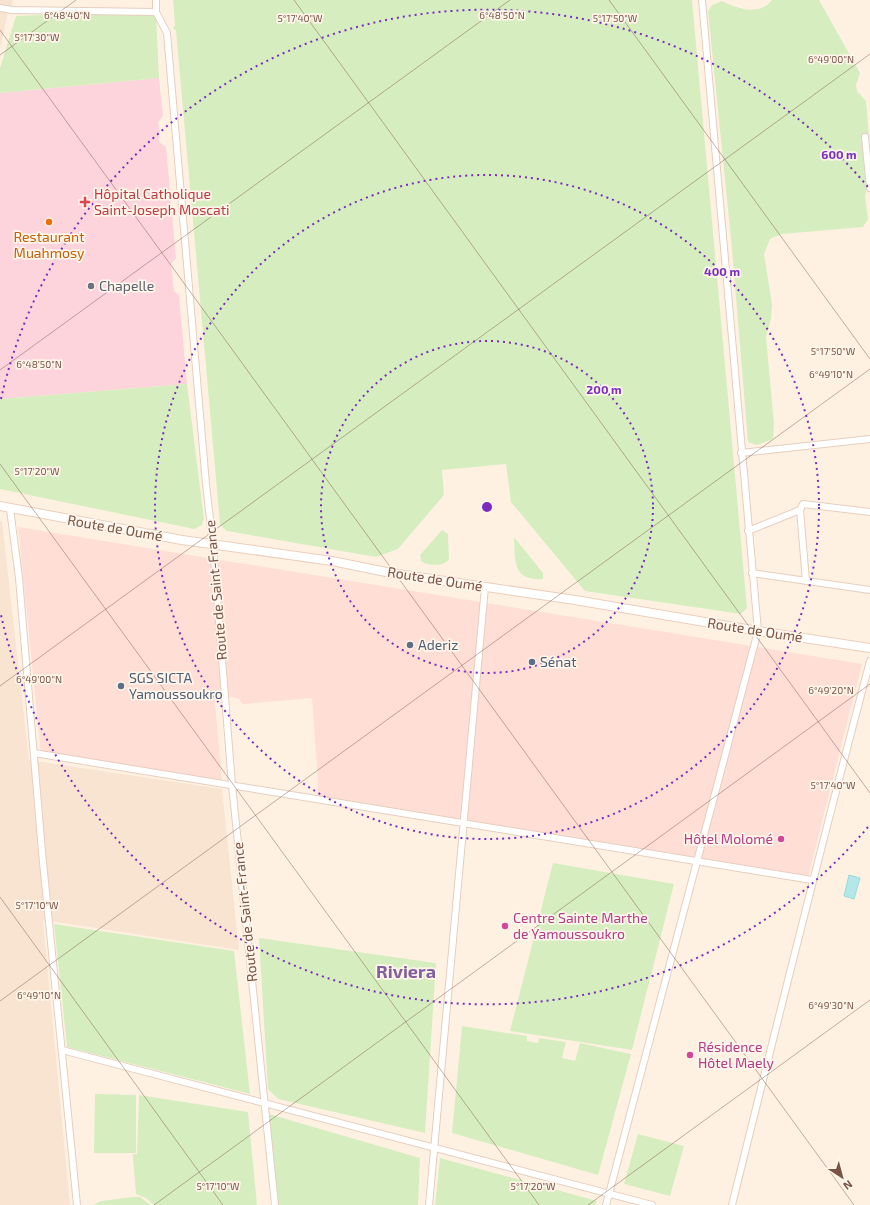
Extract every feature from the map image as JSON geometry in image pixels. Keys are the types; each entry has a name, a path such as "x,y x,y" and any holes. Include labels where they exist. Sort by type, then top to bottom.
{"main road":[{"name":"Route de Oumé","path":"0,506 213,545 332,561 391,573 575,600 758,631 870,648"}],"street":[{"name":"Route de Saint-France","path":"156,0 156,12 167,33 204,468 213,545 232,785 263,1102 275,1205"},
{"path":"606,1205 758,631 702,0"},
{"path":"0,8 12,10 156,12"},
{"path":"865,137 870,188"},
{"path":"741,453 870,439"},
{"path":"806,581 800,510 803,504 870,512"},
{"path":"10,509 77,1205"},
{"path":"748,531 800,510"},
{"path":"752,573 870,590"},
{"path":"429,1205 463,823 486,587"},
{"path":"732,1205 792,971 812,880 870,661"},
{"path":"34,753 812,880"},
{"path":"62,1050 652,1205"}],"shaded area":[{"path":"0,0 13,0 12,6 9,8 0,49"},
{"name":"Hôpital Catholique Saint-Joseph Moscati","path":"159,78 163,116 158,122 160,132 159,142 166,147 176,258 171,264 174,291 179,295 187,384 0,399 0,93"},
{"path":"0,521 2,521 29,760 222,789 239,950 43,920 70,1205 0,1205"},
{"path":"18,527 862,664 808,877 317,797 318,782 312,698 243,704 239,699 214,692 222,780 41,754"}],"green space":[{"path":"173,0 692,0 747,608 741,614 585,591 511,502 506,464 442,470 444,495 398,549 376,557 227,531 220,525 176,31 173,28 175,25"},
{"path":"772,0 819,0 860,73 856,85 857,91 866,101 870,151 870,175 865,196 868,219 863,227 782,234 770,239 764,254 772,304 771,319 766,337 774,423 773,439 757,445 748,442 732,249 708,11 712,5 722,1 748,10 761,8"},
{"path":"151,11 156,16 159,78 0,93 0,68 16,16"},
{"path":"187,384 204,519 202,525 194,529 0,489 0,399"},
{"path":"442,530 448,534 449,560 439,565 427,564 421,561 420,555"},
{"path":"514,537 543,573 543,579 530,578 524,576 520,572 516,562"},
{"path":"553,863 674,884 632,1050 510,1031"},
{"path":"54,924 234,951 250,1094 67,1047"},
{"path":"259,938 436,963 425,1133 278,1099 268,1089"},
{"path":"462,1026 527,1036 527,1041 538,1043 539,1038 566,1042 562,1058 575,1061 580,1043 631,1054 598,1175 452,1133"},
{"path":"95,1094 136,1095 136,1153 94,1153"},
{"path":"139,1095 248,1112 257,1205 154,1205 146,1198 136,1194 133,1154 137,1154"},
{"path":"269,1114 420,1158 418,1205 278,1205"},
{"path":"638,1134 684,1146 670,1196 624,1184"},
{"path":"440,1158 597,1201 595,1205 435,1205"},
{"path":"140,1197 151,1205 93,1205 101,1201"}],"water":[{"path":"849,875 860,878 854,899 844,896"}],"place":[{"name":"Hôpital Catholique Saint-Joseph Moscati","path":"85,202"},
{"name":"Restaurant Muahmosy","path":"49,222"},
{"name":"Chapelle","path":"91,286"},
{"name":"Aderiz","path":"410,645"},
{"name":"Sénat","path":"532,662"},
{"name":"SGS SICTA Yamoussoukro","path":"121,686"},
{"name":"Hôtel Molomé","path":"781,839"},
{"name":"Centre Sainte Marthe de Yamoussoukro","path":"505,926"},
{"name":"Résidence Hôtel Maely","path":"690,1055"}],"district":[{"name":"Riviera","path":"406,972"}]}
